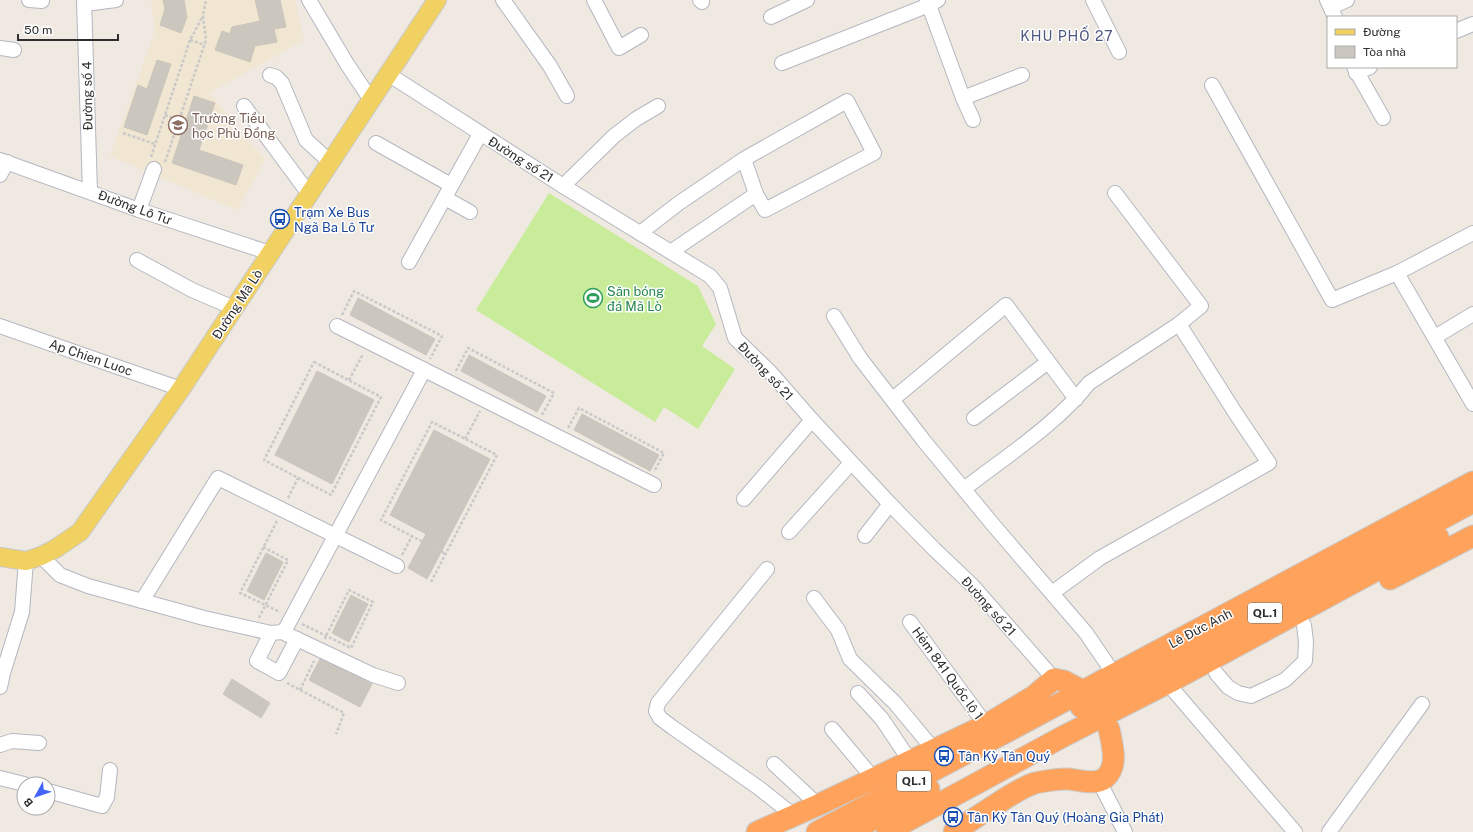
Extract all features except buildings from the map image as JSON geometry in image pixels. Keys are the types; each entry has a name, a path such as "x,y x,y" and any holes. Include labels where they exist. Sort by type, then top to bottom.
{"highway":[{"name":"Lê Đức Anh","path":"1060,728 1086,697 1114,674 1473,482"},
{"name":"Lê Đức Anh","path":"816,832 1012,730 1086,697 1178,660 1473,502"},
{"name":"QL.1","path":"850,832 1060,728 1172,687 1216,673 1304,625 1473,518"},
{"name":"QL.1","path":"911,832 1109,729 1172,687 1397,567 1473,536"},
{"path":"757,832 818,805 986,725 1034,696 1054,679 1064,681 1086,697"},
{"name":"QL.1","path":"887,832 1060,728"},
{"path":"967,828 1018,790 1052,780 1066,779 1099,781 1111,770 1114,760 1114,750 1109,729"}],"main road":[{"name":"Đường Mã Lò","path":"33,558 55,549 80,532 181,388 270,254 388,74 432,2"},
{"path":"0,557 33,558"}],"street":[{"path":"85,2 116,0"},
{"path":"309,0 347,64 371,100"},
{"path":"503,0 550,66 567,96"},
{"path":"594,0 619,48 641,35"},
{"path":"771,17 808,0"},
{"path":"1093,0 1119,52"},
{"path":"1331,8 1347,0"},
{"name":"Đường số 4","path":"85,2 90,191"},
{"path":"782,63 931,2 963,98 973,120"},
{"path":"1457,31 1473,24"},
{"path":"0,48 14,50"},
{"path":"1365,68 1355,70 1383,118"},
{"name":"Đường số 21","path":"388,74 480,134 710,276 720,288 735,338 771,373 851,463 890,504 938,554 972,585 1054,679"},
{"path":"270,75 276,77 282,83 306,140 330,162"},
{"path":"963,98 1022,75"},
{"path":"1212,85 1332,300 1396,273 1473,233"},
{"path":"640,233 678,203 744,158 847,101 874,153 765,210 756,194 744,158"},
{"path":"244,106 309,194"},
{"path":"563,186 614,136 636,119 658,106"},
{"path":"409,262 480,134"},
{"path":"376,143 451,185"},
{"path":"0,175 3,161"},
{"name":"Đường Lô Tư","path":"3,161 140,210 270,254"},
{"path":"140,210 156,165"},
{"path":"964,489 1054,420 1076,399 1089,383 1179,324 1201,306 1115,193"},
{"path":"672,252 756,194"},
{"path":"445,198 470,212"},
{"path":"137,260 192,290 234,308"},
{"path":"1396,273 1473,404"},
{"path":"893,399 1006,305 1076,399"},
{"path":"1434,338 1473,314"},
{"path":"834,316 860,358 924,441 1086,633 1114,674"},
{"path":"1052,593 1100,558 1269,463 1179,324"},
{"name":"Ap Chien Luoc","path":"0,326 181,388"},
{"path":"336,326 652,484"},
{"path":"974,418 1048,362"},
{"path":"297,639 279,673 257,661 277,632 286,628 424,370"},
{"path":"744,499 812,420"},
{"path":"789,532 851,463"},
{"path":"142,601 218,478 396,566"},
{"path":"865,536 890,504"},
{"path":"0,687 22,612 33,558 60,575 88,586 204,618 254,629 277,632 297,639 373,675 398,683"},
{"path":"767,569 658,703 656,711 660,718 759,788 793,815"},
{"path":"814,598 838,630 850,659 895,703 934,750"},
{"name":"Hẻm 841 Quốc lộ 1","path":"910,622 986,725"},
{"path":"1216,673 1228,687 1238,693 1251,696 1285,680 1305,661 1306,642 1304,625"},
{"path":"1172,687 1295,832"},
{"path":"858,693 882,719 910,761"},
{"path":"1329,832 1422,704"},
{"path":"832,729 873,778"},
{"path":"0,745 12,742 39,743"},
{"path":"774,764 818,805"},
{"path":"56,793 102,806 107,797 110,770"},
{"path":"0,778 16,782"},
{"path":"1099,781 1125,832"}],"path":[{"path":"156,165 179,120 206,40 204,16 206,0"},
{"path":"156,165 155,144 190,40 204,16"},
{"path":"190,40 204,45"},
{"path":"165,115 179,120"},
{"path":"123,133 155,144"},
{"path":"336,326 354,291 442,336 424,370"},
{"path":"349,380 369,342"},
{"path":"450,383 468,348 554,393 536,426"},
{"path":"314,362 349,380 381,397 331,495 264,460 314,362"},
{"path":"465,439 485,400"},
{"path":"562,439 579,408 664,453 652,484"},
{"path":"431,582 446,554 497,455 432,422 381,520 446,554"},
{"path":"240,593 298,478"},
{"path":"396,566 412,536"},
{"path":"254,629 288,560 263,547"},
{"path":"326,636 349,590 373,602 351,648"},
{"path":"279,673 280,679 344,712 336,734"}],"shaded area":[{"name":"Trường Tiểu học Phù Đổng","path":"151,0 295,0 304,40 209,93 265,160 237,210 110,156 155,31"}],"green space":[{"name":"Sân bóng đá Mã Lò","path":"549,193 698,286 716,324 702,346 735,369 698,429 664,407 655,422 476,310"}],"place":[{"name":"Trường Tiểu học Phù Đổng","path":"178,125"},
{"name":"Trạm Xe Bus Ngã Ba Lô Tư","path":"280,219"},
{"name":"Sân bóng đá Mã Lò","path":"593,298"},
{"name":"Tân Kỳ Tân Quý","path":"944,756"},
{"name":"Tân Kỳ Tân Quý (Hoàng Gia Phát)","path":"953,817"}],"district":[{"name":"KHU PHỐ 27","path":"1067,36"}]}
